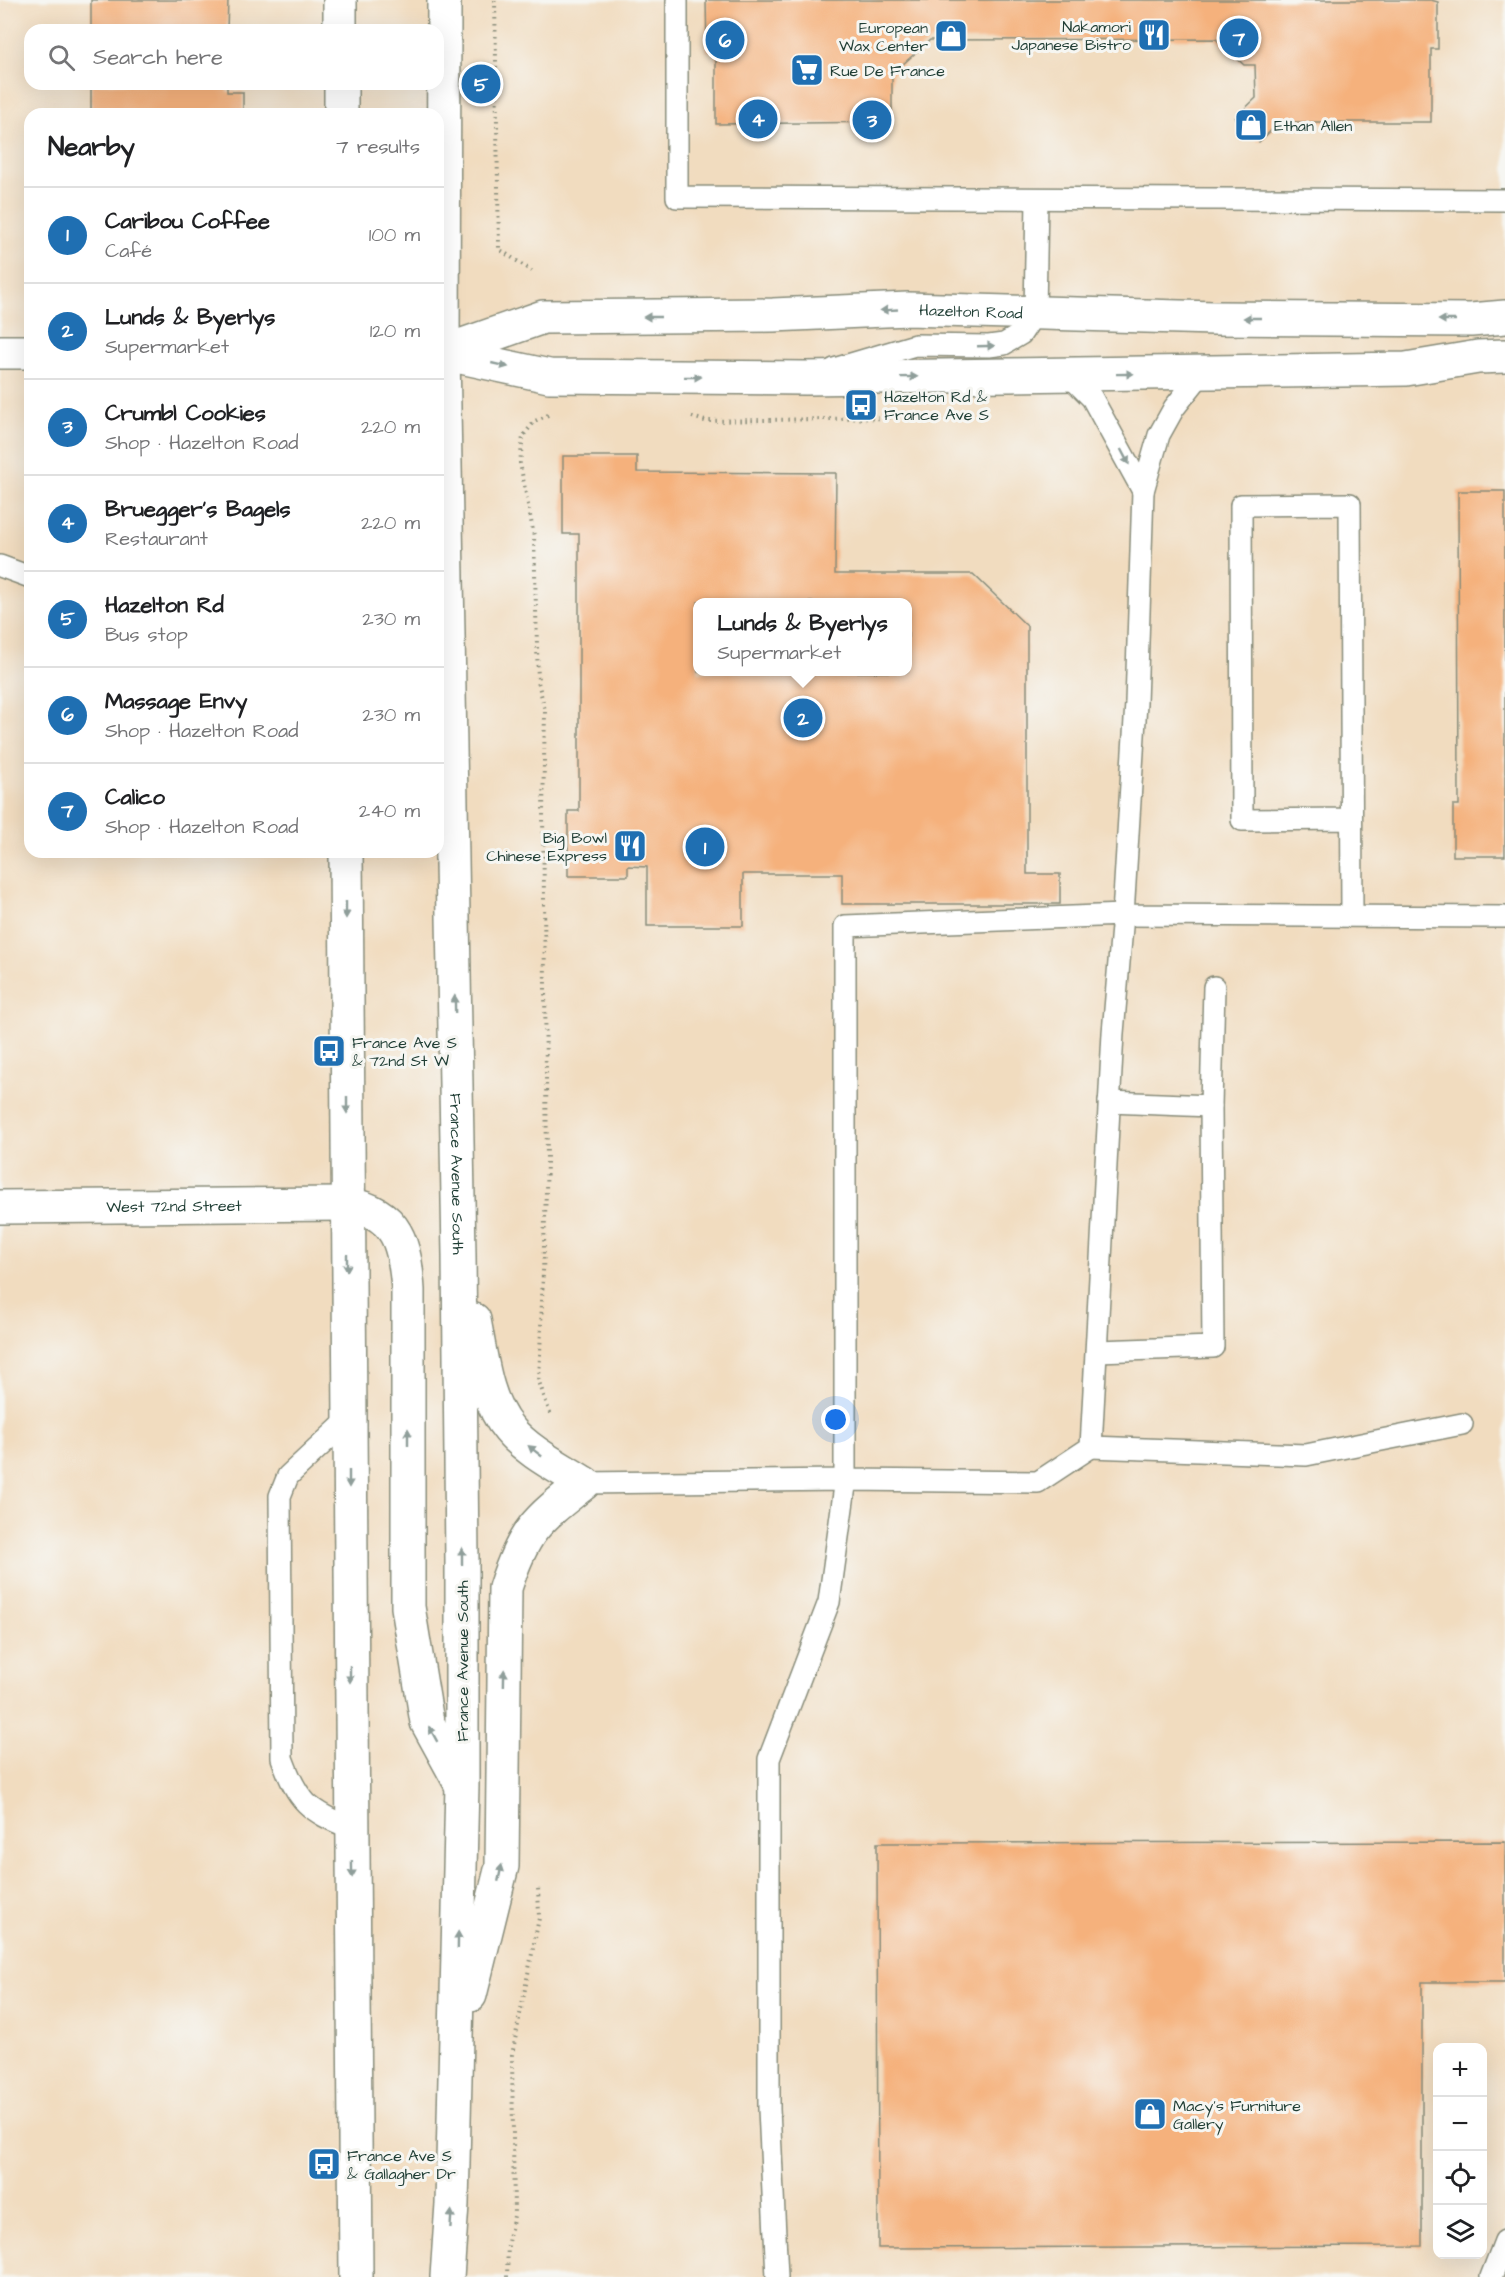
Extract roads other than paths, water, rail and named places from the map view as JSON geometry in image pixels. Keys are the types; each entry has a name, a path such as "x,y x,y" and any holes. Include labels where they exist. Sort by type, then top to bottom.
{"main road":[{"path":"340,0 340,24"},
{"name":"France Avenue South","path":"444,0 444,24"},
{"path":"341,90 341,108"},
{"name":"France Avenue South","path":"443,90 443,108"},
{"name":"Hazelton Road","path":"444,351 543,317 773,315 908,309 1226,318 1471,320 1505,317"},
{"path":"0,352 24,352"},
{"path":"444,353 549,376 806,378 1201,374 1406,369 1478,357 1505,356"},
{"name":"France Avenue South","path":"444,542 459,1255 462,1785 452,2204 447,2277"},
{"path":"346,858 348,1419 356,2277"},
{"name":"West 72nd Street","path":"0,1207 347,1204 374,1212 387,1221 398,1234 406,1256 408,1290 408,1607 427,1722 462,1785"},
{"path":"455,2052 502,1866 505,1588 517,1552 538,1520 584,1483 536,1452 508,1429 491,1396 459,1255"}],"lane":[{"path":"677,0 677,197 1505,200"},
{"path":"806,378 915,345 1004,344 1021,333 1035,313 1037,198"},
{"path":"1091,1447 1109,1102 1137,703 1143,491 1159,435 1174,408 1201,374"},
{"path":"1069,375 1092,398 1143,491"},
{"path":"1351,819 1242,820 1241,505 1350,504 1352,915"},
{"path":"0,566 24,575"},
{"path":"777,2277 769,2109 769,1759 830,1602 845,1480 845,926 1123,915 1505,917"},
{"path":"1096,1352 1213,1347 1211,1106 1214,987"},
{"path":"1109,1102 1211,1106"},
{"path":"348,1419 288,1476 280,1496 280,1567 282,1758 293,1788 319,1815 351,1828"},
{"path":"584,1483 845,1480 1038,1482 1091,1447 1306,1455 1462,1424"},
{"path":"1491,2277 1505,2241"}],"place":[{"name":"Nakamori Japanese Bistro","path":"1154,35"},
{"name":"European Wax Center","path":"951,36"},
{"name":"Calico","path":"1239,38"},
{"name":"Massage Envy","path":"725,40"},
{"name":"Rue De France","path":"807,70"},
{"name":"Hazelton Rd","path":"481,84"},
{"name":"Bruegger's Bagels","path":"758,119"},
{"name":"Crumbl Cookies","path":"872,120"},
{"name":"Ethan Allen","path":"1251,125"},
{"name":"Hazelton Rd & France Ave S","path":"861,405"},
{"name":"Lunds & Byerlys","path":"803,718"},
{"name":"Big Bowl Chinese Express","path":"630,846"},
{"name":"Caribou Coffee","path":"705,847"},
{"name":"France Ave S & 72nd St W","path":"329,1051"},
{"name":"Macy's Furniture Gallery","path":"1150,2114"},
{"name":"France Ave S & Gallagher Dr","path":"324,2164"}]}
